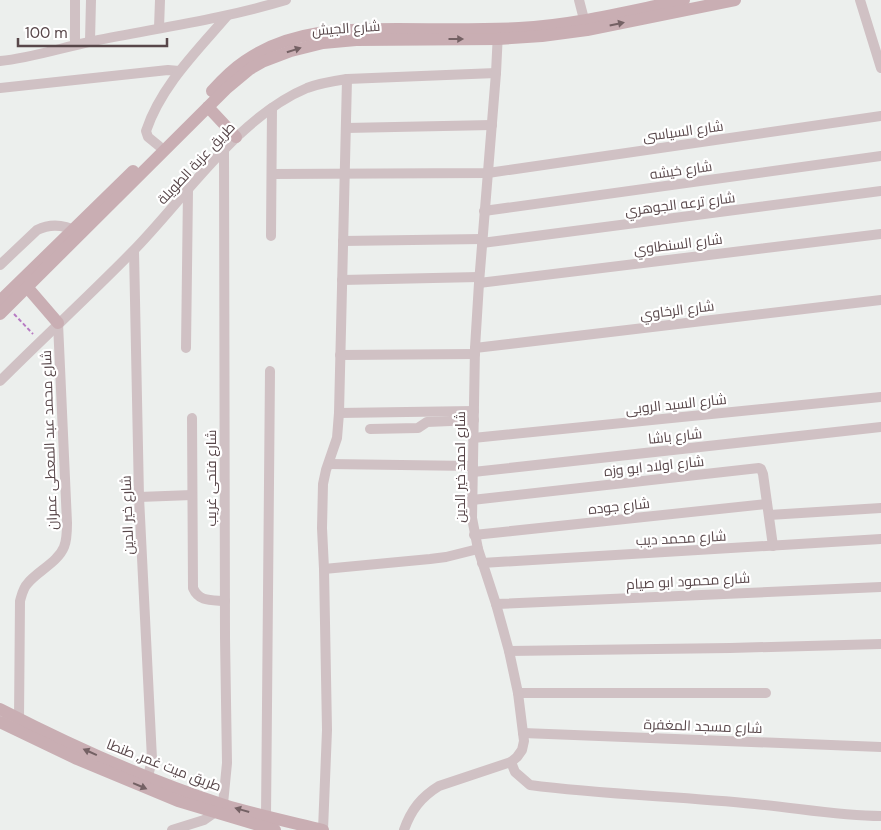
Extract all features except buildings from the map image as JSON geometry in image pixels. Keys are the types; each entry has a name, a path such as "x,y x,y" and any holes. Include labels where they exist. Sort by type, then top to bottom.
{"main road":[{"name":"شارع الجيش","path":"586,25 684,0"},
{"name":"شارع الجيش","path":"2,307 234,70 246,60 273,51 305,34 340,29 498,34 542,26 586,25 735,0"},
{"name":"شارع الجيش","path":"2,307 27,287 77,231 226,89 273,51"},
{"path":"208,107 236,137"},
{"path":"27,287 58,323"},
{"name":"طريق ميت غمر, طنطا","path":"0,709 218,809 275,830"},
{"name":"طريق ميت غمر, طنطا","path":"0,722 77,759 178,801 266,817 323,830"}],"street":[{"path":"75,0 75,44"},
{"path":"90,41 91,0"},
{"path":"159,28 160,0"},
{"path":"0,61 12,60 90,41 227,16 286,0"},
{"path":"579,0 586,25"},
{"path":"860,0 881,68"},
{"path":"159,146 148,137 146,131 165,92 179,71 227,16"},
{"name":"شارع احمد خير الدين","path":"498,34 475,351 472,500 474,535 496,604 518,693 524,742 522,750 511,762"},
{"path":"0,88 168,70 179,71"},
{"name":"طريق عزبة الطويلة","path":"0,381 134,251 236,137 289,96 327,82 347,79 496,73"},
{"path":"323,830 327,730 322,528 324,484 338,438 347,79"},
{"path":"271,236 272,108"},
{"name":"شارع السياسى","path":"272,174 488,173 881,116"},
{"path":"346,128 492,125"},
{"name":"شارع فتحى غريب","path":"218,809 228,763 225,601 224,150"},
{"name":"شارع خيشه","path":"484,211 881,156"},
{"path":"186,348 188,190"},
{"name":"شارع ترعه الجوهري","path":"343,241 482,241 881,191"},
{"path":"0,265 38,230 44,227 52,225 77,231"},
{"name":"شارع السنطاوي","path":"342,280 479,280 881,234"},
{"name":"شارع خير الدين","path":"134,251 140,497 152,759 148,777"},
{"name":"شارع الرخاوي","path":"340,355 475,351 881,300"},
{"name":"شارع محمد عبد المعطى عمران","path":"19,719 20,601 28,583 57,557 64,548 67,535 68,523 58,323"},
{"path":"266,817 270,371"},
{"name":"شارع السيد الروبى","path":"473,438 881,397"},
{"path":"339,413 474,416"},
{"path":"370,429 418,428 427,422 474,416"},
{"path":"192,418 193,588 196,595 200,598 225,601"},
{"name":"شارع باشا","path":"329,464 473,469 881,427"},
{"name":"شارع اولاد ابو وزه","path":"472,500 756,468 763,471 773,546"},
{"path":"140,497 192,495"},
{"name":"شارع جوده","path":"474,535 767,504"},
{"path":"768,515 881,508"},
{"name":"شارع محمد ديب","path":"482,563 881,539"},
{"path":"324,569 438,558 478,549"},
{"name":"شارع محمود ابو صيام","path":"496,604 881,587"},
{"path":"509,651 881,644"},
{"path":"518,693 766,693"},
{"name":"شارع مسجد المغفرة","path":"523,733 881,747"},
{"path":"404,830 416,805 430,791 439,786 511,762 515,772 530,786 656,798 755,804 853,816 881,816"},
{"path":"172,830 198,822 218,809"}],"path":[{"path":"2,307 40,341"}]}
